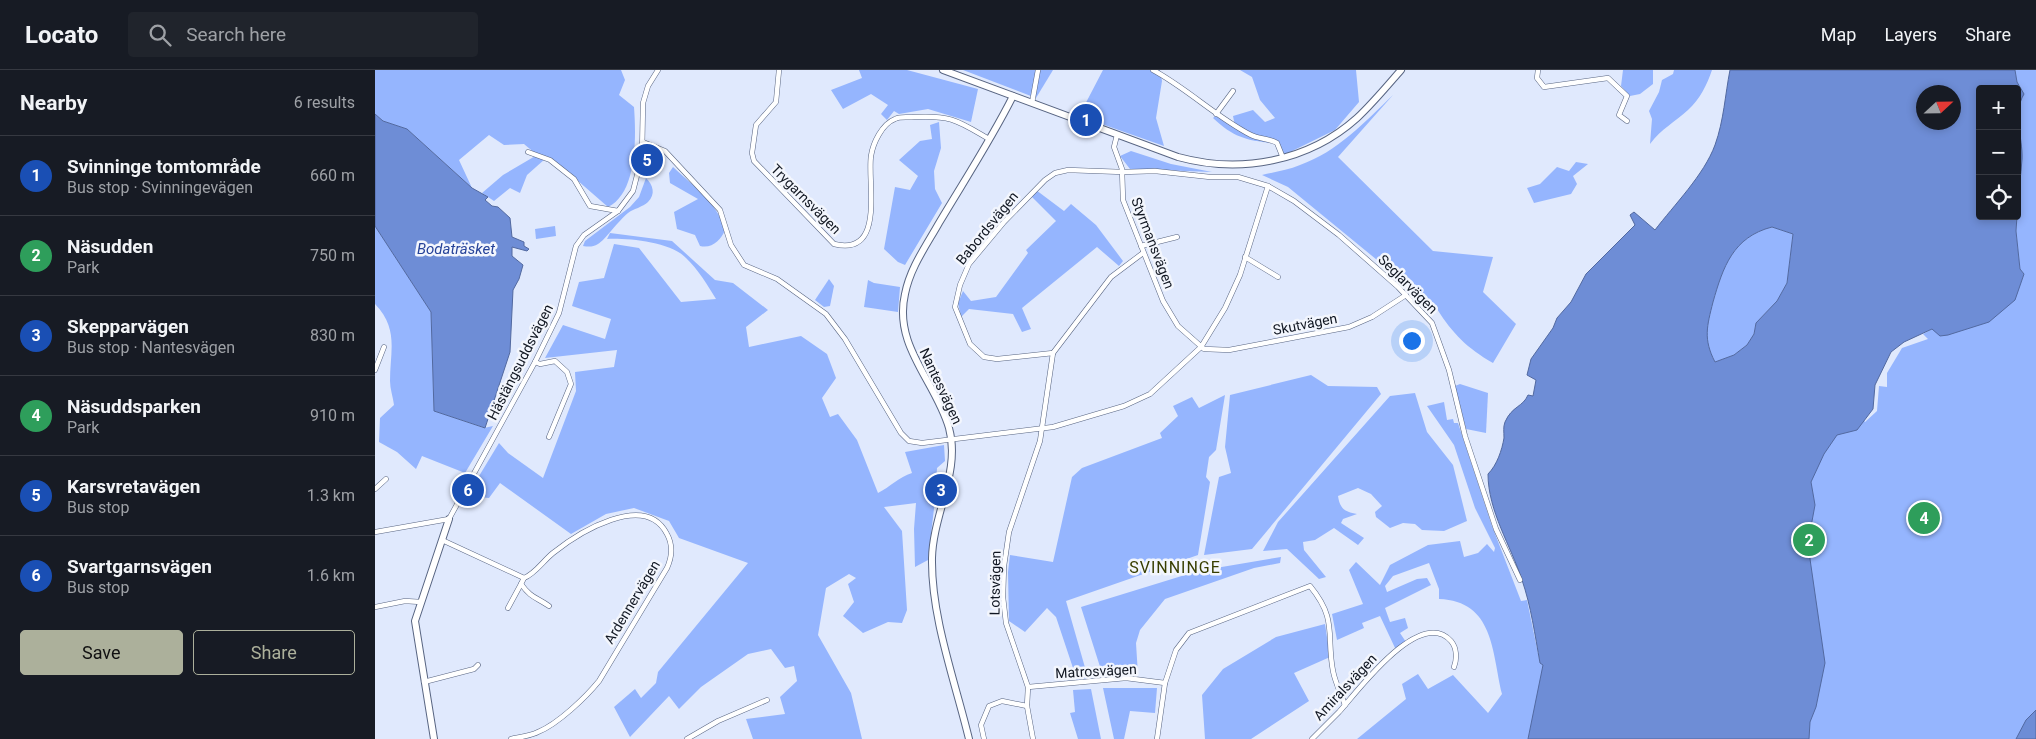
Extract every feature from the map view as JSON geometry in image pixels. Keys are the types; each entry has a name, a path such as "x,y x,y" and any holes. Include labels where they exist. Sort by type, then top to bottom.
{"street":[{"name":"Hästängsuddsvägen","path":"449,519 535,362 563,302 576,246 584,235 618,211 627,201 636,184 642,163 643,103 648,86 658,70"},
{"name":"Trygarnsvägen","path":"779,70 777,102 756,124 752,152 754,161 834,244 850,246 863,238 872,210 871,156 875,141 895,118 930,117 957,120 989,139"},
{"path":"943,70 1178,157 1203,163 1242,164 1283,158 1317,144 1347,126 1401,70"},
{"path":"1031,103 1038,70"},
{"path":"1153,70 1179,84 1216,114 1251,135 1277,143 1283,158"},
{"path":"1538,70 1537,78 1544,87 1607,78 1627,96 1619,115 1627,121"},
{"path":"1216,114 1233,90"},
{"name":"Nantesvägen","path":"969,739 936,606 933,580 934,540 951,470 951,441 945,416 907,339 903,304 908,282 917,260 1013,96"},
{"name":"Styrmansvägen","path":"1117,135 1114,150 1123,172 1123,200 1143,253 1168,313 1178,326 1201,347"},
{"path":"643,142 665,151 719,210 731,245 744,265 777,279 826,314 845,339 901,433 909,441 922,443 951,441 1043,428 1102,413 1142,399 1157,389 1201,347 1225,308 1236,285 1268,186"},
{"path":"527,152 550,160 574,179 589,206 618,211"},
{"name":"Babordsvägen","path":"1053,353 997,359 979,354 968,339 955,310 962,278 972,260 1004,222 1031,192 1052,174 1069,170 1123,172"},
{"name":"Seglarvägen","path":"1123,172 1155,171 1210,177 1238,177 1268,186 1294,201 1327,226 1406,295 1427,316 1435,331 1483,492 1496,529 1520,580"},
{"path":"1141,246 1177,237"},
{"path":"1053,353 1111,277 1143,253"},
{"path":"1245,257 1278,277"},
{"name":"Skutvägen","path":"1201,347 1224,351 1349,327 1372,317 1406,295"},
{"path":"375,370 384,347"},
{"name":"Lotsvägen","path":"1033,739 1027,706 1028,687 1006,623 1003,597 1004,566 1009,532 1037,452 1043,428 1053,353"},
{"path":"535,362 540,364 555,360 567,372 571,384 549,437"},
{"path":"375,489 386,479"},
{"name":"Ardennervägen","path":"511,739 536,734 545,729 591,691 661,579 669,563 671,543 663,528 652,519 643,516 623,517 601,524 568,542 523,578"},
{"path":"375,532 449,519 415,625 434,739"},
{"path":"442,540 523,578 508,608"},
{"path":"521,584 534,599 549,606"},
{"path":"1157,739 1165,683 1176,650 1189,633 1311,586 1320,599 1330,624 1333,673 1345,704"},
{"path":"375,607 405,601 421,602"},
{"name":"Amiralsvägen","path":"1312,739 1382,661 1424,633 1438,634 1451,641 1455,651 1454,667"},
{"path":"424,682 474,669 478,665"},
{"name":"Matrosvägen","path":"1028,687 1126,678 1165,683"},
{"path":"687,739 718,722 767,700"},
{"path":"984,739 981,725 989,706 1002,701 1027,706"}],"shaded area":[{"path":"375,70 621,70 625,80 619,95 634,107 635,118 633,162 625,189 618,200 608,207 554,160 545,159 527,175 520,193 510,188 494,201 482,193 503,175 537,155 524,144 504,145 489,135 459,160 472,188 407,129 383,121 375,114"},
{"path":"859,70 907,70 978,89 971,122 928,109 899,114 894,111 887,120 881,114 888,105 871,94 843,109 831,90 862,78"},
{"path":"963,70 1053,70 1036,98"},
{"path":"1103,70 1160,70 1162,81 1156,118 1164,146 1079,116"},
{"path":"1240,70 1356,70 1359,102 1335,130 1284,155 1274,143 1241,137 1227,130 1213,118 1216,115 1235,126 1233,116 1253,110 1265,122 1275,118 1260,100 1252,77"},
{"path":"1623,70 1653,70 1653,84 1640,94 1630,96 1621,86"},
{"path":"1674,70 1712,70 1696,101 1650,144 1652,119 1649,111 1659,92 1662,80 1673,74"},
{"path":"2015,70 2036,70 2036,739 1628,739 1821,341 1865,422 1877,411 1879,386 1887,387 1887,373 1902,348 1928,339 1923,334 1932,329 1994,317 2022,279 2024,274 2020,269 2016,231 2017,220 2021,220 2022,157 2021,85 2017,82"},
{"path":"1393,95 1338,157 1433,251 1493,257 1483,292 1516,324 1493,363 1461,340 1437,309 1431,310 1399,278 1288,187 1262,175 1295,167 1326,152 1350,135"},
{"path":"939,122 941,148 934,171 935,189 942,203 905,265 898,262 884,249 895,187 910,190 918,176 899,160 920,141 932,139 930,125"},
{"path":"1131,151 1171,164 1212,172 1130,169 1120,156"},
{"path":"1576,162 1588,164 1573,176 1577,184 1571,194 1534,203 1527,188 1540,184 1557,167 1569,171"},
{"path":"673,167 711,203 722,220 725,230 721,237 712,245 700,246 695,235 677,229 674,212 698,199 670,183 669,173"},
{"path":"646,178 653,190 648,202 628,213 598,244 583,246 585,241 630,207 639,197"},
{"path":"1036,190 1064,211 1071,204 1096,225 1123,261 1119,266 1097,247 1022,308 1031,329 1022,332 1013,314 969,309 961,317 958,303 963,291 971,301 996,297 1028,253 1026,250 1056,221 1032,197"},
{"path":"375,226 431,312 434,411 484,428 493,426 465,473 422,456 416,469 397,452 379,442 380,418 394,405 390,384 392,350 390,331 383,313 375,304"},
{"path":"555,226 556,236 536,239 535,229"},
{"path":"1772,227 1793,234 1787,283 1777,301 1756,323 1754,334 1747,345 1734,355 1715,362 1707,339 1707,325 1721,276 1739,246 1748,238"},
{"path":"610,233 672,241 715,280 733,283 768,310 746,327 749,347 801,336 827,354 836,378 822,398 830,417 838,414 857,440 878,493 912,473 905,452 944,445 945,461 937,468 928,560 915,567 914,529 916,503 884,507 902,531 907,610 902,623 888,622 863,633 843,616 854,602 848,584 856,578 849,574 826,588 818,635 851,693 862,739 753,739 746,719 785,714 780,697 797,681 794,666 785,668 771,649 748,654 701,687 679,709 669,696 630,737 614,707 635,689 641,698 656,683 658,672 748,563 679,538 669,521 634,508 606,514 571,534 500,483 489,498 467,496 499,443 508,453 543,478 576,391 575,372 614,367 617,350 545,358 563,325 605,339 611,319 572,306 579,282 604,278 614,244 639,248 681,302 716,299 695,267 679,253 670,248 649,242 607,239"},
{"path":"829,279 834,286 830,306 824,307 815,300"},
{"path":"868,280 874,283 900,287 898,312 864,307"},
{"path":"1311,375 1328,386 1377,387 1381,394 1252,549 1204,555 1219,477 1231,473 1225,447 1230,395"},
{"path":"1460,384 1488,393 1486,433 1466,429 1455,386"},
{"path":"1415,393 1427,432 1453,465 1467,521 1444,531 1422,530 1415,524 1403,523 1390,528 1376,517 1375,512 1382,506 1371,494 1358,488 1338,496 1340,504 1344,509 1357,514 1343,519 1341,523 1364,538 1358,545 1334,528 1315,540 1303,542 1304,550 1326,577 1319,579 1287,549 1263,551 1278,522 1390,396"},
{"path":"1225,395 1216,450 1209,457 1206,477 1210,482 1198,555 1066,601 1088,678 1077,680 1056,617 1047,608 1025,632 1009,621 1008,572 1010,555 1053,562 1072,477 1082,468 1162,438 1160,433 1178,416 1173,406 1192,397 1199,408"},
{"path":"1444,402 1447,420 1453,419 1454,423 1458,423 1492,526 1521,601 1527,600 1540,663 1544,665 1531,731 1528,739 1357,739 1406,699 1402,684 1418,674 1428,689 1453,675 1488,713 1502,694 1492,646 1480,619 1471,609 1457,602 1439,599 1439,589 1429,563 1393,576 1385,586 1387,592 1417,579 1427,578 1431,585 1385,608 1390,622 1405,618 1408,628 1400,633 1406,642 1396,650 1380,616 1362,623 1364,628 1337,640 1332,614 1363,604 1349,570 1356,562 1380,585 1390,565 1428,545 1460,541 1464,557 1478,553 1487,544 1494,552 1495,548 1475,508 1454,445 1427,406"},
{"path":"1281,557 1280,563 1254,568 1165,599 1140,630 1136,643 1138,675 1102,673 1081,607 1198,571"},
{"path":"1325,624 1330,657 1294,673 1309,701 1251,739 1205,739 1202,695 1223,669 1276,637"},
{"path":"1103,688 1157,688 1155,713 1130,711 1124,739 1114,739"},
{"path":"1091,689 1101,739 1078,739 1070,713 1075,712 1073,690"}],"water":[{"path":"1730,70 2015,70 2019,85 1976,85 1976,220 2017,220 2020,269 2024,274 2015,300 1989,322 1940,336 1932,329 1904,342 1891,352 1875,385 1873,409 1857,430 1837,435 1824,454 1811,482 1815,505 1810,532 1810,559 1825,663 1816,707 1810,722 1809,739 1528,739 1543,665 1540,663 1533,621 1525,590 1496,515 1489,488 1488,474 1500,452 1504,438 1504,424 1508,417 1528,395 1533,396 1536,380 1527,375 1531,359 1553,328 1557,318 1571,302 1586,274 1635,225 1630,215 1634,212 1655,230 1704,167 1715,145","holes":["1772,227 1793,234 1787,283 1777,301 1756,323 1754,334 1747,345 1734,355 1715,362 1709,346 1708,325 1721,277 1732,255 1748,238"]},
{"path":"2021,89 2024,94 2021,102"},
{"name":"Bodaträsket","path":"375,114 383,121 407,129 472,188 488,197 485,200 492,206 498,207 510,218 512,237 524,242 524,246 529,249 527,251 512,247 512,256 523,265 513,290 510,352 485,428 434,411 431,312 375,226"},
{"path":"2021,143 2022,151 2021,169"},
{"path":"2036,710 2036,739 2016,739 2026,720"}],"place":[{"name":"Svinninge tomtområde","path":"1086,120"},
{"name":"Karsvretavägen","path":"647,160"},
{"name":"Svartgarnsvägen","path":"468,490"},
{"name":"Skepparvägen","path":"941,490"},
{"name":"Näsuddsparken","path":"1924,518"},
{"name":"Näsudden","path":"1809,540"}],"district":[{"name":"SVINNINGE","path":"1175,567"}]}
